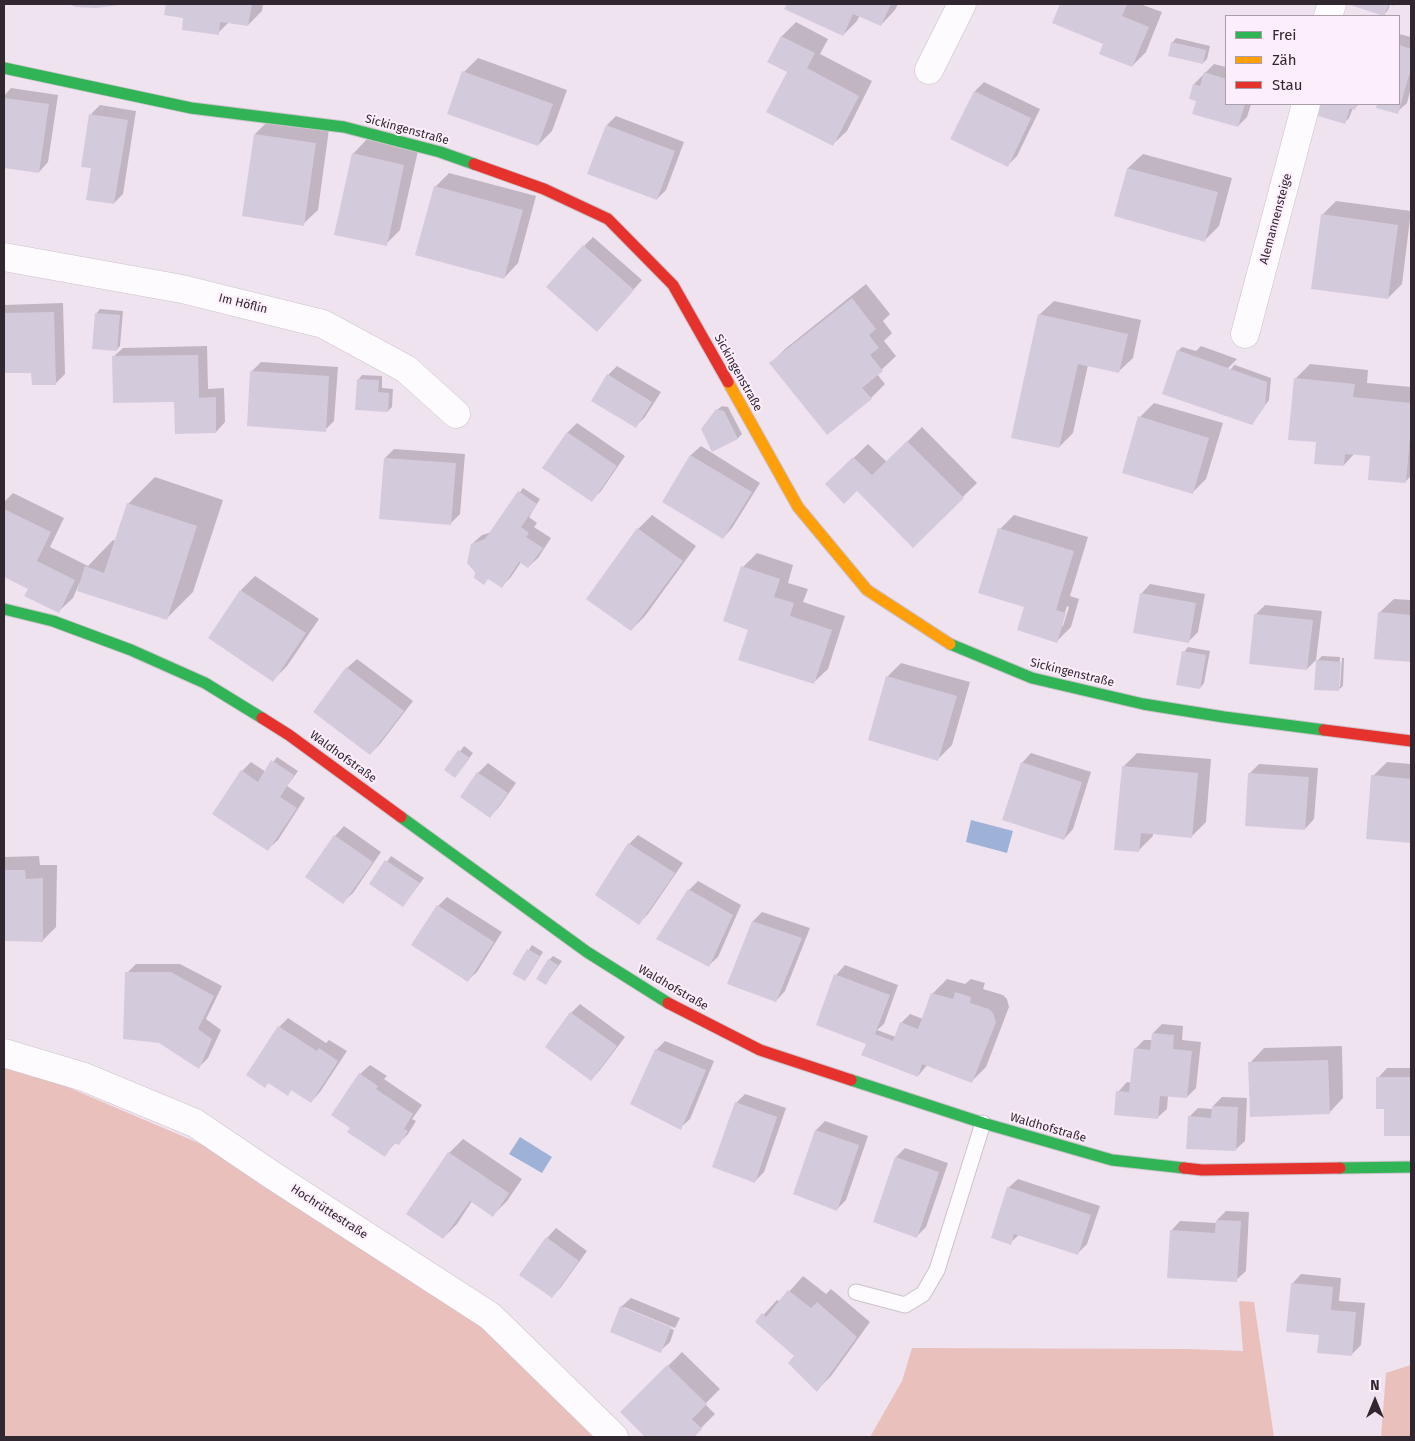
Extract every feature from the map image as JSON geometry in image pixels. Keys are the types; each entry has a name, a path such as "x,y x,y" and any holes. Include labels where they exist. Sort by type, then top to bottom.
{"street":[{"path":"929,70 962,4"},
{"name":"Sickingenstraße","path":"4,68 191,108 344,127 448,156 544,189 608,219 673,286 798,506 866,590 946,643 1032,678 1143,704 1411,741"},
{"name":"Alemannensteige","path":"1245,334 1306,105"},
{"name":"Im Höflin","path":"4,256 182,289 323,324 406,368 456,414"},
{"name":"Waldhofstraße","path":"4,609 53,621 131,650 205,683 289,735 587,952 668,1003 760,1050 982,1123 1112,1160 1202,1170 1411,1167"},
{"name":"Hochrüttestraße","path":"4,1052 84,1077 195,1123 490,1316 614,1437"}],"lane":[{"path":"856,1292 905,1305 923,1294 937,1270 982,1123"}],"shaded area":[{"path":"4,1063 23,1068 222,1153 496,1328 603,1437 4,1437"},
{"path":"1239,1301 1254,1302 1274,1437 870,1437 902,1381 912,1348 1188,1349 1243,1351"},
{"path":"1411,1365 1411,1437 1381,1437 1386,1373"}],"water":[{"path":"971,820 1013,831 1007,853 966,842"},
{"path":"520,1137 552,1157 542,1173 509,1154"}],"building":[{"path":"68,4 119,5 96,8 76,7"},
{"path":"166,4 252,4 248,26 220,22 219,35 182,30 183,18 164,15"},
{"path":"787,4 891,4 881,26 853,14 843,36 784,9"},
{"path":"1060,4 1127,4 1122,16 1149,27 1132,67 1099,54 1103,44 1052,23"},
{"path":"1347,4 1389,4 1384,15"},
{"path":"781,36 815,53 807,68 859,96 833,146 766,112 787,72 767,62"},
{"path":"1171,42 1206,50 1203,64 1168,56"},
{"path":"1400,45 1411,49 1411,76 1409,75 1398,114 1376,108 1377,105 1400,105"},
{"path":"462,71 553,104 538,146 447,114"},
{"path":"1204,72 1225,79 1225,105 1245,105 1238,127 1192,114 1196,101 1189,99 1193,84 1200,86"},
{"path":"974,91 1031,118 1008,167 950,139"},
{"path":"4,98 49,104 39,173 4,168"},
{"path":"1321,105 1357,105 1355,110 1350,108 1345,124 1318,116"},
{"path":"89,114 128,120 114,204 86,200 91,168 81,167"},
{"path":"606,125 675,151 657,200 587,174"},
{"path":"254,134 316,143 304,226 242,216"},
{"path":"352,153 404,165 387,246 334,235"},
{"path":"1127,168 1218,192 1205,242 1114,216"},
{"path":"434,186 523,210 504,279 415,255"},
{"path":"1321,214 1398,225 1388,299 1311,289"},
{"path":"583,245 634,290 597,332 546,287"},
{"path":"852,298 876,329 869,335 879,348 870,355 883,371 862,388 872,399 827,435 769,363"},
{"path":"54,312 56,385 32,385 31,373 4,373 4,313"},
{"path":"95,313 120,315 117,351 92,349"},
{"path":"1038,314 1128,334 1119,373 1078,364 1059,448 1011,438"},
{"path":"1177,350 1267,382 1265,406 1252,425 1162,394"},
{"path":"198,355 199,398 216,397 216,433 175,434 174,402 113,403 112,356"},
{"path":"250,371 329,376 326,432 247,426"},
{"path":"607,374 652,402 636,428 591,401"},
{"path":"1294,378 1355,384 1353,397 1411,403 1406,483 1368,480 1370,456 1345,454 1344,466 1314,464 1316,442 1288,440"},
{"path":"357,379 379,380 378,392 389,393 388,412 355,410"},
{"path":"716,409 724,411 738,439 712,452 701,429"},
{"path":"1138,416 1209,438 1193,494 1122,473"},
{"path":"567,432 617,466 592,502 542,468"},
{"path":"907,441 964,498 913,548 857,491 844,504 825,484 853,457 872,475"},
{"path":"690,455 752,492 723,539 662,502"},
{"path":"384,458 456,463 451,525 379,519"},
{"path":"518,491 537,504 521,527 529,533 526,537 543,548 528,568 519,562 502,588 488,579 484,585 474,578 475,572 467,563 471,544 485,539"},
{"path":"127,503 197,526 167,620 77,591 85,566 104,573"},
{"path":"4,509 51,532 37,561 75,580 59,613 24,596 28,589 4,577"},
{"path":"637,528 683,561 631,631 586,599"},
{"path":"998,528 1074,551 1056,610 1066,613 1057,643 1017,630 1024,607 978,593"},
{"path":"741,566 780,579 774,597 794,603 790,616 832,630 814,684 738,660 748,630 723,621"},
{"path":"240,590 306,633 273,682 208,638"},
{"path":"1140,593 1196,603 1189,643 1133,633"},
{"path":"1378,612 1411,615 1411,662 1374,659"},
{"path":"1254,614 1313,620 1307,670 1249,664"},
{"path":"1182,651 1206,655 1200,689 1176,685"},
{"path":"1316,660 1341,662 1339,691 1314,690"},
{"path":"346,667 404,711 370,755 313,712"},
{"path":"886,676 957,696 938,761 868,740"},
{"path":"458,750 470,758 455,778 444,770"},
{"path":"271,760 294,775 280,797 297,808 268,851 212,814 241,770 258,782"},
{"path":"1021,762 1082,782 1064,840 1002,820"},
{"path":"1122,766 1198,773 1192,838 1141,833 1139,852 1114,850"},
{"path":"477,772 508,793 490,818 460,797"},
{"path":"1248,773 1309,777 1305,830 1245,826"},
{"path":"1371,775 1411,779 1411,843 1366,839"},
{"path":"334,835 373,862 343,904 305,877"},
{"path":"628,843 675,873 639,925 595,895"},
{"path":"385,860 420,883 403,907 369,884"},
{"path":"4,870 25,870 26,879 43,878 43,942 4,941"},
{"path":"688,889 733,915 709,967 656,939"},
{"path":"437,905 494,942 468,982 411,945"},
{"path":"752,921 802,938 776,1002 727,984"},
{"path":"527,949 540,956 525,981 512,974"},
{"path":"548,959 558,965 546,985 536,979"},
{"path":"125,972 171,972 214,996 198,1029 212,1039 199,1069 159,1043 123,1039"},
{"path":"834,974 890,995 875,1034 893,1041 900,1022 918,1029 931,993 953,999 955,992 971,997 970,1003 989,1009 993,1013 996,1022 972,1083 922,1064 918,1077 861,1055 866,1044 816,1025"},
{"path":"570,1012 617,1046 591,1081 545,1047"},
{"path":"278,1026 317,1051 319,1048 338,1061 311,1103 291,1090 288,1096 268,1083 265,1088 246,1075"},
{"path":"1152,1033 1174,1035 1173,1049 1192,1051 1187,1098 1160,1096 1158,1119 1114,1115 1116,1091 1129,1092 1134,1048 1150,1050"},
{"path":"655,1049 706,1070 681,1130 630,1104"},
{"path":"1328,1060 1330,1114 1250,1117 1248,1062"},
{"path":"359,1073 378,1086 376,1089 413,1114 404,1129 408,1131 399,1145 394,1143 385,1157 347,1132 350,1128 331,1115"},
{"path":"1376,1077 1411,1077 1411,1136 1384,1136 1384,1109 1376,1109"},
{"path":"735,1102 777,1117 755,1183 712,1167"},
{"path":"1212,1106 1238,1107 1236,1151 1186,1149 1188,1116 1211,1118"},
{"path":"815,1130 859,1145 837,1211 793,1194"},
{"path":"448,1152 509,1193 493,1217 470,1201 443,1239 406,1214"},
{"path":"895,1157 939,1172 917,1238 873,1222"},
{"path":"1007,1187 1091,1215 1078,1255 1014,1234 1011,1245 991,1238"},
{"path":"1216,1220 1241,1221 1237,1282 1167,1278 1170,1230 1215,1233"},
{"path":"546,1237 579,1261 552,1298 519,1275"},
{"path":"1291,1283 1333,1287 1331,1310 1356,1312 1352,1356 1317,1353 1319,1335 1286,1332"},
{"path":"788,1290 811,1308 817,1302 857,1337 817,1392 788,1363 794,1356 755,1322 762,1313 766,1317"},
{"path":"620,1306 671,1327 661,1353 610,1332"},
{"path":"667,1365 707,1404 692,1419 702,1429 694,1437 645,1437 620,1412"}],"traffic: fast":[{"path":"4,68 191,108 344,127 440,152 474,164"},
{"path":"4,609 53,621 131,650 205,683 262,718"},
{"path":"950,644 1032,678 1143,704 1324,730"},
{"path":"401,817 587,952 668,1003"},
{"path":"851,1080 983,1123 1112,1160 1184,1168"},
{"path":"1340,1168 1411,1167"}],"traffic: slow":[{"path":"728,382 798,507 867,590 950,644"}],"traffic: jam":[{"path":"474,164 544,189 608,219 673,285 728,382"},
{"path":"262,718 289,735 401,817"},
{"path":"1324,730 1411,741"},
{"path":"668,1003 760,1050 851,1080"},
{"path":"1184,1168 1202,1170 1340,1168"}]}
